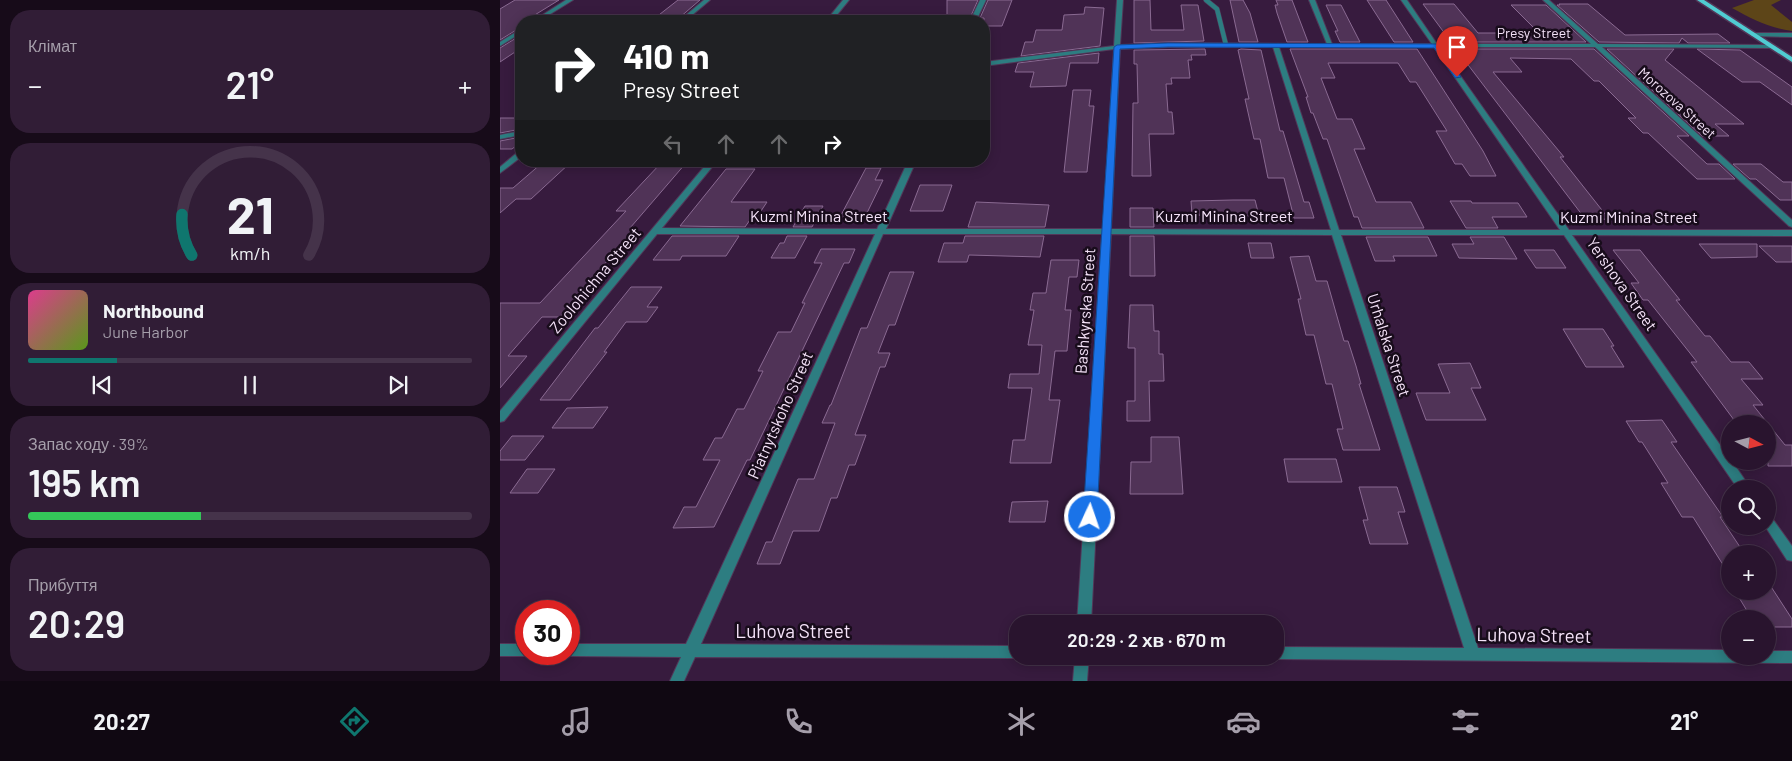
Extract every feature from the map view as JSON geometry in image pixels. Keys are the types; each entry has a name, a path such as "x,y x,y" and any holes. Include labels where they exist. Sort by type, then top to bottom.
{"main road":[{"path":"1700,0 1792,60"}],"street":[{"path":"546,15 570,0"},
{"path":"689,15 708,0"},
{"path":"833,15 846,0"},
{"path":"977,15 983,0"},
{"name":"Bashkyrska Street","path":"1085,615 1120,0"},
{"path":"1312,0 1330,45"},
{"name":"Yershova Street","path":"1405,0 1739,480"},
{"name":"Morozova Street","path":"1546,0 1792,224"},
{"path":"500,44 515,35"},
{"path":"1754,36 1792,35"},
{"name":"Presy Street","path":"990,63 1117,47 1226,45 1770,46"},
{"name":"Urhalska Street","path":"1275,45 1473,654"},
{"path":"500,137 515,134"},
{"path":"500,171 515,159"},
{"name":"Zoolohichna Street","path":"500,418 708,167"},
{"name":"Piatnytskoho Street","path":"677,681 909,167"},
{"name":"Kuzmi Minina Street","path":"655,230 1792,233"},
{"path":"1776,533 1792,556"},
{"path":"500,650 515,650"},
{"name":"Luhova Street","path":"580,650 1009,652"},
{"name":"Luhova Street","path":"1284,653 1792,657"},
{"path":"1080,681 1081,665"}],"lane":[{"path":"1206,0 1218,9 1226,45"}],"shaded area":[{"path":"1754,0 1781,0 1771,5 1792,22 1792,31 1768,25 1732,8"}],"building":[{"path":"515,0 559,0 535,15 515,15 515,31 500,40 500,9"},
{"path":"678,0 700,0 682,15 659,15"},
{"path":"947,0 978,0 971,15 947,14"},
{"path":"988,0 1012,0 1002,26 990,26 990,15 981,15"},
{"path":"1134,0 1150,0 1151,30 1184,30 1181,5 1198,5 1204,41 1134,43"},
{"path":"1230,0 1243,0 1250,13 1258,42 1239,42"},
{"path":"1276,0 1292,0 1308,42 1287,42 1277,13 1275,5 1278,5"},
{"path":"1367,0 1386,0 1413,42 1394,42"},
{"path":"1423,4 1454,4 1478,33 1539,33 1511,5 1546,5 1586,42 1451,42"},
{"path":"1588,4 1625,35 1718,34 1730,43 1688,43 1682,38 1679,43 1599,42 1557,5"},
{"path":"1326,5 1341,5 1360,42 1340,42 1335,31 1338,31"},
{"path":"1085,7 1104,8 1100,46 1021,56 1025,42 1033,42 1036,30 1062,30 1064,15 1084,14"},
{"path":"515,39 515,52 500,62 500,48"},
{"path":"1205,49 1206,55 1191,55 1192,60 1188,60 1190,78 1171,78 1172,84 1166,84 1168,112 1172,112 1174,134 1149,134 1151,176 1132,176 1133,103 1138,103 1137,64 1134,64 1134,50"},
{"path":"1290,49 1417,49 1483,151 1496,176 1470,176 1462,164 1455,164 1436,131 1447,131 1416,82 1410,82 1398,63 1328,63 1335,78 1321,78 1337,119 1352,119 1365,149 1354,149 1376,202 1411,202 1424,228 1362,228 1358,217 1354,217 1327,139 1323,139 1313,113 1311,113 1306,97 1308,97"},
{"path":"1456,49 1594,49 1689,136 1677,136 1707,164 1719,164 1735,179 1697,179 1648,133 1643,133 1628,118 1636,118 1599,81 1594,81 1571,59 1510,58 1522,72 1493,72 1564,157 1560,157 1609,219 1586,220"},
{"path":"1607,49 1674,49 1665,60 1744,124 1715,124 1729,136 1702,136"},
{"path":"1697,49 1740,50 1792,87 1792,105 1760,82 1742,82"},
{"path":"1238,50 1261,50 1280,131 1283,131 1304,202 1309,202 1314,218 1294,218 1284,178 1268,178 1260,139 1254,139 1245,99 1249,99"},
{"path":"1099,53 1098,63 1070,63 1066,86 1030,87 1034,72 1015,72 1018,63"},
{"path":"1073,90 1091,90 1089,106 1094,106 1087,172 1064,172"},
{"path":"500,118 515,118 515,130 500,133"},
{"path":"515,138 515,147 512,149 500,149 500,141"},
{"path":"1733,164 1761,164 1783,182 1792,182 1792,200 1780,200 1756,179 1750,179"},
{"path":"537,167 566,167 531,199 516,199 500,213 500,188 513,188"},
{"path":"657,167 683,167 630,228 635,228 560,317 542,317 508,356 527,356 500,388 500,303 540,303 626,211 616,211"},
{"path":"866,168 881,168 875,180 883,180 865,217 840,217"},
{"path":"726,169 755,169 731,202 767,202 757,217 752,217 745,227 680,226"},
{"path":"920,185 952,185 943,211 910,211"},
{"path":"1255,200 1259,216 1192,215 1191,201"},
{"path":"1450,201 1518,203 1527,217 1492,217 1498,228 1466,228"},
{"path":"976,202 1049,205 1045,227 968,227"},
{"path":"805,206 823,206 812,227 793,227"},
{"path":"1130,208 1153,208 1154,227 1130,227"},
{"path":"672,236 739,236 726,256 682,256 680,260 653,260"},
{"path":"787,236 807,236 795,258 771,258 780,243 784,243"},
{"path":"965,236 1044,236 1040,257 969,255 967,262 938,262 944,243 963,243"},
{"path":"1130,236 1154,236 1155,276 1130,276"},
{"path":"1366,237 1428,237 1437,256 1393,256 1395,261 1375,261"},
{"path":"1470,237 1504,237 1517,259 1459,258 1452,244 1474,244"},
{"path":"1248,243 1271,243 1274,258 1251,258"},
{"path":"1699,244 1757,244 1757,257 1711,258"},
{"path":"1759,246 1792,246 1792,262 1776,262"},
{"path":"821,249 855,249 849,263 844,263 750,460 747,460 714,527 673,528 684,507 696,507 720,460 703,460 715,438 722,438 737,409 744,409 763,371 758,371 778,332 791,332 805,303 802,303 822,263 814,263"},
{"path":"1524,250 1554,250 1566,268 1536,268"},
{"path":"1613,250 1640,250 1680,300 1676,300 1705,336 1710,336 1731,362 1749,362 1763,379 1741,379 1763,405 1753,405 1761,415 1730,415 1691,362 1697,362 1648,300 1643,300 1631,283 1639,283"},
{"path":"1309,256 1316,281 1327,281 1344,341 1348,341 1356,366 1361,384 1359,384 1380,450 1343,450 1337,429 1343,429 1332,384 1326,384 1314,335 1306,335 1298,299 1301,299 1290,257"},
{"path":"1051,260 1079,260 1077,277 1069,277 1065,310 1071,310 1067,351 1055,351 1049,400 1060,400 1051,463 1010,463 1013,440 1025,440 1032,388 1008,388 1010,374 1039,374 1042,345 1028,345 1034,310 1030,310 1033,293 1046,293"},
{"path":"890,272 914,272 895,325 889,325 878,353 890,353 885,367 880,367 855,435 866,435 855,465 849,465 837,498 831,498 819,531 793,531 780,564 757,564 766,542 772,542 798,479 814,479 835,423 822,423 861,328 867,328"},
{"path":"631,287 662,287 647,307 658,307 647,322 626,322 604,352 607,352 570,400 540,400 595,328 598,328"},
{"path":"1130,305 1153,305 1154,331 1159,331 1159,354 1163,354 1164,381 1149,381 1150,421 1127,421 1127,401 1135,401 1135,348 1128,348"},
{"path":"1563,329 1603,329 1624,367 1586,367"},
{"path":"1470,363 1481,388 1471,388 1486,420 1426,420 1416,393 1450,393 1438,364"},
{"path":"608,407 593,428 552,428 567,408"},
{"path":"1662,420 1677,442 1671,442 1721,514 1721,535 1732,535 1739,545 1721,545 1721,562 1693,517 1682,517 1661,483 1668,483 1626,421"},
{"path":"1776,434 1785,445 1792,445 1792,466 1776,466"},
{"path":"512,436 544,436 525,460 500,460 500,451"},
{"path":"1151,437 1179,437 1183,494 1130,494 1131,462 1151,462"},
{"path":"1284,459 1336,459 1342,482 1288,482"},
{"path":"527,469 555,469 538,493 510,493"},
{"path":"1359,487 1397,487 1405,512 1398,512 1408,544 1370,544 1363,520 1368,520"},
{"path":"1048,501 1045,522 1009,522 1012,502"},
{"path":"1776,594 1792,619 1792,627 1776,627 1776,610 1747,610 1740,600 1776,600"}],"route":[{"path":"1090,517 1108,232 1117,47 1168,45 1436,46 1457,77"}]}
